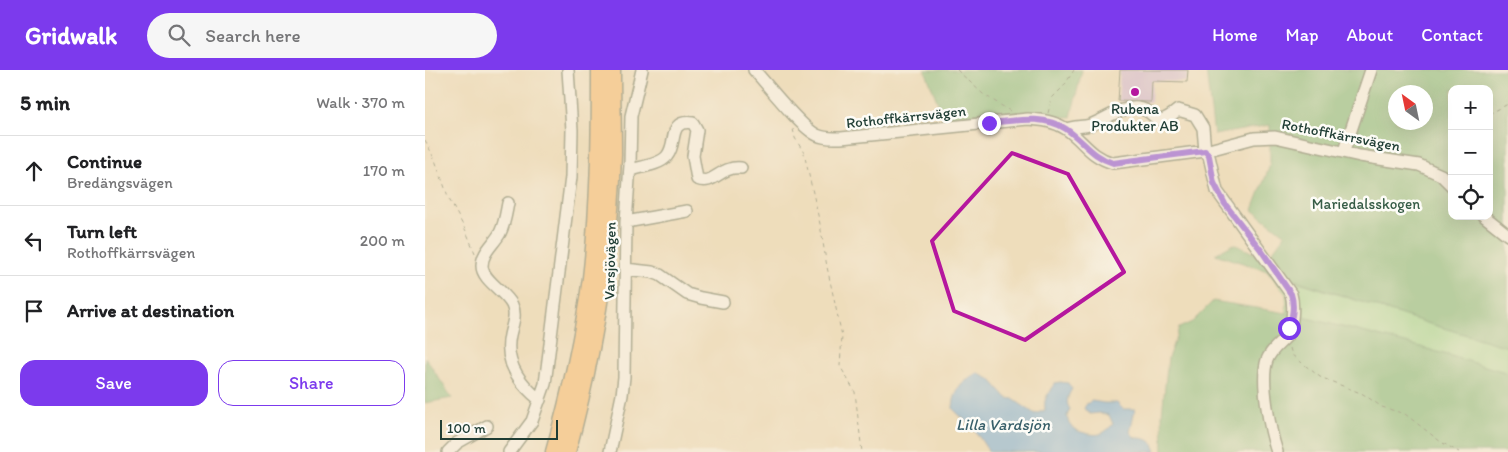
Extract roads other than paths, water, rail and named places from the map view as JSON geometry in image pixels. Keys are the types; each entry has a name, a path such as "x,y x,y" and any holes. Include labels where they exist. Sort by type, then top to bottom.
{"highway":[{"path":"554,452 571,389 590,279 598,196 600,70"},
{"path":"567,452 578,412 604,272 613,155 612,70"}],"street":[{"path":"509,452 532,421 541,400 545,384 571,178 572,130 568,70"},
{"name":"Varsjövägen","path":"610,452 624,377 625,222 630,170 631,116 643,70"},
{"name":"Rothoffkärrsvägen","path":"754,70 816,135 831,138 1028,119 1047,120 1067,129 1101,159 1113,163 1205,151 1254,138 1275,137 1360,156 1419,165 1441,175 1448,182"},
{"path":"1343,151 1371,70"},
{"path":"1067,129 1088,126 1129,109 1138,108 1145,110 1159,120 1167,120 1179,110 1195,115 1203,128 1205,151 1209,156 1214,183 1225,204 1261,250 1291,294 1293,301 1292,316 1287,335 1270,353 1266,362 1269,425 1277,452"},
{"path":"630,170 662,160 669,155 674,133 679,124 686,122 693,124 697,130 693,156 697,179 703,181 713,179 724,170 732,167 741,168"},
{"path":"508,203 499,235 484,256 483,272 513,306 515,315 509,338 508,356 525,388 541,400"},
{"path":"625,222 687,212"},
{"path":"1489,220 1508,236"},
{"path":"625,269 652,272 687,294 723,302"},
{"path":"447,452 487,426"}],"water":[{"name":"Lilla Vardsjön","path":"978,373 990,379 1007,398 1013,399 1035,414 1045,410 1045,400 1054,383 1068,383 1072,389 1068,399 1070,409 1067,416 1068,422 1074,429 1085,433 1100,434 1113,424 1109,415 1090,414 1084,409 1086,404 1092,401 1117,403 1123,409 1135,409 1130,432 1135,438 1149,440 1156,452 989,452 974,429 953,409 959,387"}],"place":[{"name":"Rubena Produkter AB","path":"1135,92"}],"park label":[{"name":"Mariedalsskogen","path":"1366,204"}]}
